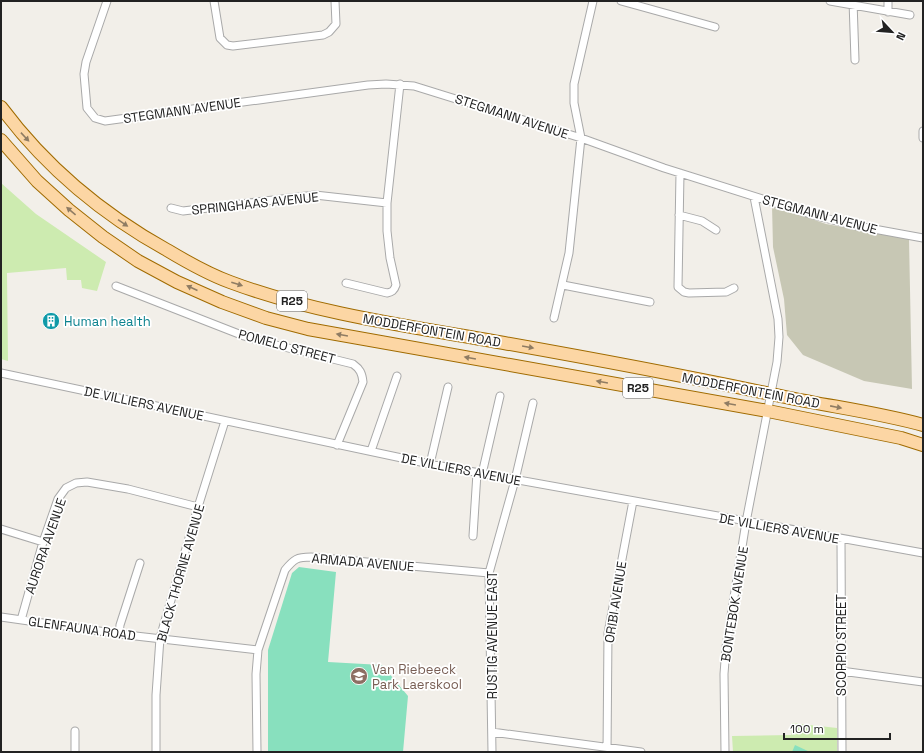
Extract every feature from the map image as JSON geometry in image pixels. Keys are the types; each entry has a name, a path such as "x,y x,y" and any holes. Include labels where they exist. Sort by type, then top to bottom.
{"main road":[{"name":"MODDERFONTEIN ROAD","path":"1,107 19,131 51,165 81,192 151,242 187,262 229,282 315,308 642,368 923,425"},
{"name":"MODDERFONTEIN ROAD","path":"1,140 37,181 69,210 103,237 138,261 177,282 222,302 266,318 308,329 768,411 901,438 923,445"}],"street":[{"name":"STEGMANN AVENUE","path":"107,1 86,62 84,74 87,108 91,114 100,120 368,85 400,84 414,86 581,138 754,197 852,225 923,238"},
{"path":"214,1 220,38 227,45 233,46 323,35 329,32 336,24 335,1"},
{"path":"554,318 563,285 569,253 581,138 574,104 574,84 593,1"},
{"path":"621,1 715,27"},
{"path":"830,1 853,3 888,12 910,15"},
{"path":"888,1 888,12"},
{"path":"853,3 854,60"},
{"path":"346,283 387,293 395,290 396,286 390,258 387,231 387,203 400,84"},
{"path":"923,131 923,138"},
{"path":"680,173 678,284 680,290 684,292 696,293 726,292 734,288"},
{"name":"SPRINGHAAS AVENUE","path":"171,208 183,211 315,195 387,203"},
{"name":"BONTEBOK AVENUE","path":"725,752 724,662 746,522 768,411 780,337 778,318 754,197"},
{"path":"679,215 702,221 716,230"},
{"path":"563,285 650,302"},
{"name":"POMELO STREET","path":"116,286 264,342 353,364 360,369 363,382 337,444"},
{"name":"DE VILLIERS AVENUE","path":"1,373 430,464 923,553"},
{"path":"371,451 397,376"},
{"path":"430,464 448,386"},
{"path":"473,536 479,473 500,396"},
{"name":"RUSTIG AVENUE EAST","path":"492,752 489,573 515,480 532,403"},
{"name":"BLACK THORNE AVENUE","path":"156,752 156,694 160,638 198,507 226,421"},
{"name":"AURORA AVENUE","path":"21,620 43,542 58,499 66,488 76,483 87,482 128,488 198,507"},
{"name":"ORIBI AVENUE","path":"607,750 608,633 633,501"},
{"path":"1,529 43,542"},
{"name":"SCORPIO STREET","path":"841,539 842,752"},
{"name":"ARMADA AVENUE","path":"257,752 256,674 258,650 285,570 291,562 300,557 311,557 489,573"},
{"path":"119,634 120,625 140,563"},
{"name":"GLENFAUNA ROAD","path":"1,617 119,634 258,650"},
{"path":"841,671 923,682"},
{"path":"75,731 75,752"},
{"path":"492,732 607,750 641,752"}],"shaded area":[{"path":"772,205 826,224 909,239 912,389 864,381 803,355 787,335 784,299 773,247"}],"green space":[{"path":"1,183 36,214 106,262 97,291 82,288 81,280 67,280 66,268 7,273 8,361 1,359"},
{"path":"299,567 336,572 328,662 382,665 408,696 403,752 268,752 268,650 292,573"},
{"path":"792,723 837,728 837,752 733,752 732,736 791,735"},
{"path":"795,745 810,752 792,752"}],"place":[{"name":"Human health","path":"51,321"},
{"name":"Van Riebeeck Park Laerskool","path":"359,676"}]}
